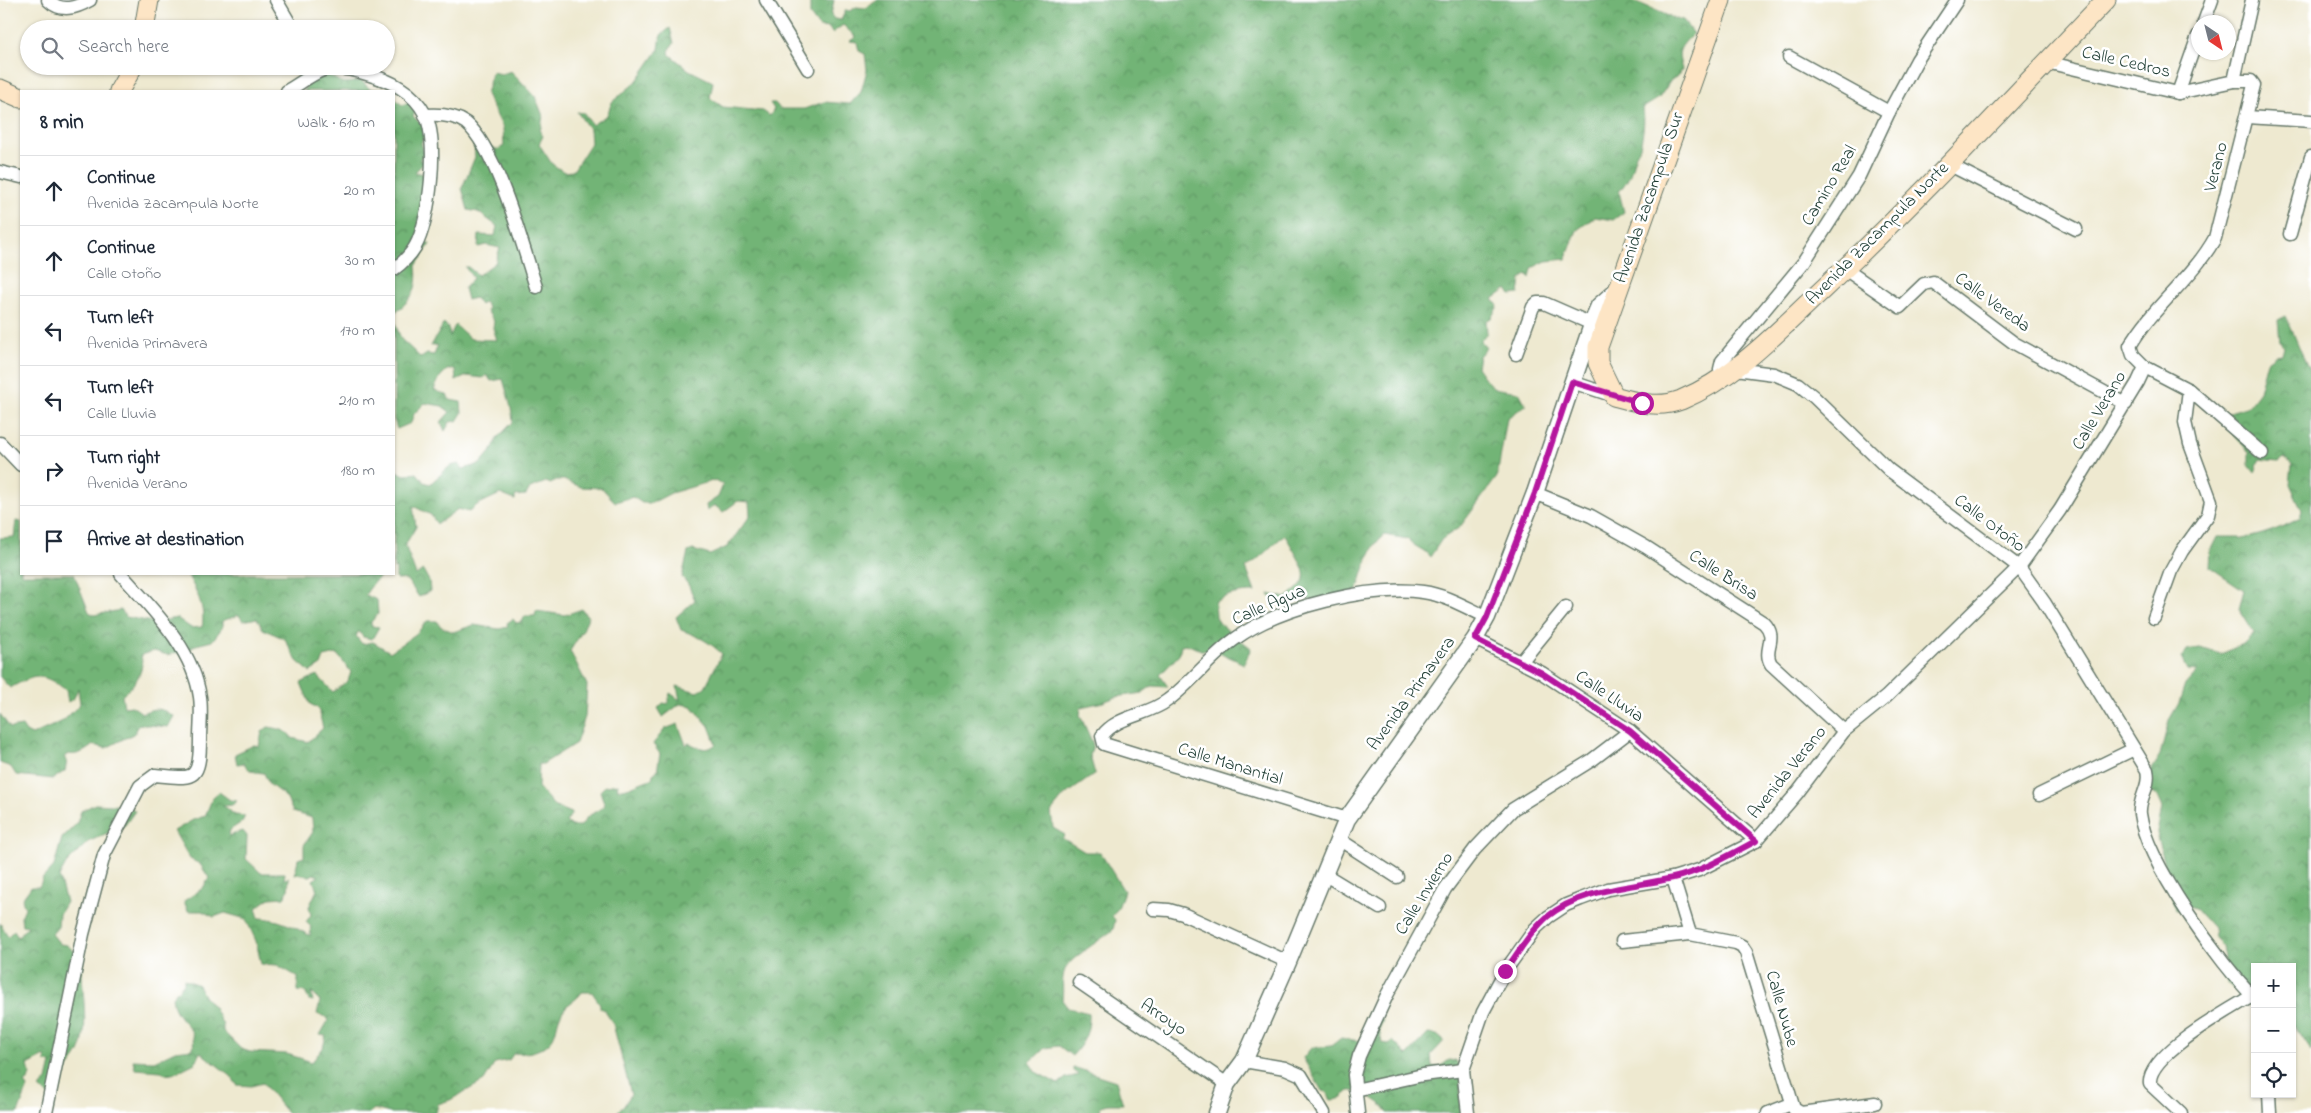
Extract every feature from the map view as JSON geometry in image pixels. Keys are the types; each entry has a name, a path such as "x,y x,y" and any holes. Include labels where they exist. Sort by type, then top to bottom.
{"main road":[{"path":"146,20 149,0"},
{"name":"Avenida Zacampula Sur","path":"1614,396 1604,378 1597,355 1601,336 1721,0"},
{"name":"Avenida Zacampula Norte","path":"1614,396 1642,403 1662,404 1678,401 1729,374 1845,269 2106,0"},
{"path":"119,90 128,75"},
{"path":"0,89 20,98"}],"street":[{"path":"48,0 58,7 66,8 90,0"},
{"path":"276,0 287,20"},
{"path":"766,0 808,69"},
{"name":"Camino Real","path":"1729,374 1720,369 1722,361 1795,275 1859,176 1889,112 1917,60 1957,0"},
{"path":"2207,15 2212,0"},
{"path":"2234,81 2252,0"},
{"path":"2178,93 2191,56"},
{"path":"1789,57 1889,112"},
{"name":"Calle Cedros","path":"2046,62 2178,93 2234,81 2252,81 2254,84"},
{"path":"289,90 314,75"},
{"path":"368,75 384,79 414,98 426,115 433,165 426,210 415,247 395,268"},
{"name":"Verano","path":"2206,255 2216,238 2222,217 2254,84"},
{"path":"426,115 439,114 464,122 477,134 504,190 536,287"},
{"path":"2247,117 2311,121"},
{"path":"2290,234 2311,158"},
{"path":"1948,164 2076,228"},
{"path":"0,172 20,177"},
{"name":"Calle Verano","path":"2019,567 2045,532 2126,404 2145,367 2133,355 2130,346 2206,255"},
{"name":"Calle Vereda","path":"1845,269 1900,306 1924,284 1932,282 2014,343 2126,404"},
{"name":"Avenida Primavera","path":"1217,1113 1227,1084 1244,1061 1288,962 1337,838 1347,819 1475,639 1487,617 1535,493 1599,306 1618,289"},
{"path":"1516,354 1532,307 1537,303 1544,302 1592,324"},
{"path":"2145,367 2189,390 2262,453"},
{"name":"Calle Otoño","path":"1729,374 1774,374 1798,384 1890,470 2019,567 2044,602 2147,770 2149,782 2140,813 2156,856 2191,918 2251,994"},
{"path":"1572,382 1614,396"},
{"path":"2154,618 2171,571 2182,551 2208,515 2211,500 2190,444 2185,422 2189,390"},
{"path":"0,444 20,464"},
{"name":"Calle Brisa","path":"1535,493 1591,516 1646,547 1764,623 1770,630 1772,637 1768,658 1771,664 1844,731"},
{"name":"Avenida Verano","path":"1468,1113 1463,1070 1483,1012 1505,971 1535,929 1548,917 1566,905 1608,890 1673,878 1700,870 1756,841 1798,792 1844,731 1886,697 2019,567"},
{"path":"46,1113 83,934 104,854 141,784 155,775 183,779 189,777 196,770 200,758 200,700 190,665 161,620 122,575"},
{"name":"Calle Agua","path":"1104,744 1101,739 1107,729 1168,700 1200,668 1236,638 1275,618 1326,601 1372,592 1425,592 1439,596 1487,617"},
{"path":"1521,662 1566,607"},
{"name":"Calle Lluvia","path":"1475,639 1542,673 1630,731 1756,841"},
{"name":"Calle Invierno","path":"1358,1113 1354,1075 1358,1056 1386,995 1445,889 1475,849 1513,809 1592,760 1630,731"},
{"name":"Calle Manantial","path":"1104,744 1347,819"},
{"path":"2040,795 2134,749"},
{"path":"1337,838 1398,877"},
{"path":"1324,874 1380,908"},
{"path":"1673,878 1690,934"},
{"path":"1153,909 1169,910 1184,914 1288,962"},
{"name":"Calle Nube","path":"1622,942 1690,934 1736,943 1742,946 1746,952 1791,1104"},
{"name":"Arroyo","path":"1078,982 1227,1084"},
{"path":"2181,1113 2150,1084 2150,1076 2153,1070 2180,1042 2251,998"},
{"path":"1244,1061 1285,1068 1301,1076 1324,1113"},
{"path":"1355,1090 1423,1075 1463,1070"},
{"path":"2269,1098 2270,1113"},
{"path":"1768,1113 1791,1104 1796,1111 1801,1113 1875,1103"}],"green space":[{"path":"810,0 834,0 831,15 834,19 841,20 846,10 850,11 856,7 866,8 878,0 1632,0 1673,18 1683,20 1693,34 1680,49 1679,57 1682,69 1679,75 1671,80 1659,98 1643,108 1644,118 1640,147 1635,156 1630,175 1619,192 1624,212 1613,220 1595,217 1577,230 1566,259 1546,261 1532,268 1530,278 1527,274 1521,279 1519,294 1511,295 1507,289 1493,299 1498,306 1491,318 1486,321 1487,333 1480,341 1486,348 1479,356 1477,367 1494,387 1519,392 1526,405 1507,418 1497,477 1460,527 1442,539 1430,557 1408,539 1384,535 1370,553 1357,591 1324,603 1295,597 1293,602 1271,598 1269,594 1286,598 1298,588 1304,579 1301,563 1285,535 1246,568 1255,592 1234,594 1215,602 1216,617 1220,624 1251,648 1244,664 1223,654 1201,650 1186,644 1181,645 1179,655 1160,675 1168,687 1152,686 1142,693 1116,697 1081,707 1080,715 1093,744 1090,756 1095,774 1064,796 1051,812 1053,828 1065,835 1062,838 1085,852 1100,852 1124,891 1118,908 1112,916 1115,920 1113,930 1070,962 1065,970 1062,1000 1068,1008 1089,1013 1087,1031 1083,1041 1072,1056 1059,1046 1045,1048 1030,1062 1034,1071 1058,1084 1066,1078 1079,1075 1073,1071 1073,1067 1116,1081 1123,1104 1100,1106 1101,1113 616,1113 624,1106 631,1094 613,1024 605,1010 600,1008 600,1004 592,992 582,992 565,1008 560,1016 553,1038 546,1046 530,1052 514,1053 509,1060 495,1063 484,1081 450,1100 438,1104 436,1113 390,1113 374,1109 369,1113 287,1113 263,1083 251,1086 237,1085 231,1076 200,1052 195,1063 177,1072 166,1074 161,1071 135,1069 133,1060 154,1061 175,1051 193,1049 191,1030 178,1015 173,1005 172,997 184,983 184,979 198,985 214,1008 223,1025 223,1031 241,1049 250,1052 287,1054 312,1062 323,1048 326,1036 320,1035 328,1021 326,1017 317,1014 320,1001 311,992 313,1001 309,1000 305,992 298,991 298,977 277,965 261,964 256,941 246,919 225,913 214,917 202,911 188,911 184,901 203,888 209,878 200,864 190,859 174,831 193,820 205,816 213,797 219,792 230,800 237,801 232,805 223,806 235,815 245,816 242,822 230,830 229,836 243,831 247,836 246,859 261,873 285,873 284,880 289,877 288,891 284,897 270,898 256,908 259,918 286,924 310,936 311,927 306,922 311,915 309,907 317,890 313,880 319,876 295,874 298,859 304,857 304,845 313,832 312,818 293,812 286,797 269,784 264,773 252,771 244,763 237,764 235,754 254,745 259,746 262,732 268,727 282,730 292,738 308,742 323,728 318,708 310,704 301,683 317,675 333,692 348,681 351,672 337,654 324,657 321,665 310,672 297,661 285,639 263,629 257,618 243,621 239,615 222,621 222,628 212,641 196,645 187,652 168,655 154,651 141,655 142,667 138,677 122,696 124,707 132,706 142,713 155,709 165,711 174,716 168,727 139,724 135,733 106,748 93,745 81,752 68,754 64,757 67,761 65,771 53,779 16,775 11,767 0,763 0,714 10,728 22,726 26,732 32,735 63,721 80,704 78,688 74,698 68,702 66,690 50,680 38,677 33,678 10,688 0,677 0,538 14,537 16,521 20,522 20,575 74,575 89,612 94,615 121,610 126,617 153,622 177,618 191,628 202,627 203,613 197,593 188,575 382,575 374,582 365,595 377,600 378,614 371,622 371,626 379,627 372,639 363,637 359,631 356,636 362,644 373,642 390,652 417,633 427,621 437,621 440,626 453,632 474,625 499,629 508,627 507,623 513,619 516,623 522,622 525,616 535,616 536,611 565,615 582,609 588,617 583,630 570,651 587,685 585,717 576,743 543,764 539,764 538,787 555,807 572,813 566,822 571,826 581,826 587,817 603,807 604,803 600,791 605,786 618,784 617,789 621,789 652,779 653,774 657,771 660,754 653,744 665,729 678,724 686,745 689,743 703,748 710,748 716,744 709,726 692,706 680,704 663,717 658,708 663,703 668,704 670,693 680,700 677,686 697,692 705,687 722,654 703,640 681,630 676,617 695,600 688,584 682,577 688,552 693,550 710,555 727,547 750,516 749,502 738,501 723,512 714,505 707,511 706,505 718,497 723,485 716,480 671,493 652,503 642,503 633,497 615,502 602,488 581,487 564,480 556,480 551,484 546,482 530,488 526,495 515,496 515,500 500,494 477,505 469,512 458,509 437,524 431,515 413,506 416,527 405,545 416,575 423,570 429,581 430,591 419,597 407,580 396,579 395,470 405,475 417,473 424,482 430,484 450,466 459,464 463,469 480,464 492,450 498,437 513,422 503,379 491,381 487,375 483,378 467,376 456,381 455,369 447,370 440,377 434,390 447,395 450,400 461,402 462,413 457,421 450,422 445,431 441,422 450,412 442,406 425,403 414,414 411,423 397,429 395,423 395,323 401,339 421,358 427,354 434,355 438,345 431,346 444,323 449,329 450,337 455,325 471,339 497,340 493,328 494,321 487,311 488,307 484,302 480,305 475,298 467,300 464,288 473,278 465,267 468,267 478,275 495,263 500,248 486,245 478,247 479,235 495,236 497,226 478,212 468,210 462,188 475,157 474,146 480,141 497,150 504,146 503,128 486,94 492,72 502,74 511,71 535,96 543,116 540,132 543,136 539,144 552,164 564,172 573,171 591,143 590,130 577,112 584,113 592,125 607,115 612,102 636,82 659,49 661,35 670,28 674,44 670,47 669,54 689,70 713,82 710,98 723,107 763,111 770,116 774,109 770,103 775,103 780,109 804,109 824,102 850,104 861,92 867,70 865,54 859,51 857,42 850,41 856,37 843,25 832,33 829,28 819,27 810,15"},
{"path":"315,75 328,75 346,83 361,80 370,89 378,90 304,90"},
{"path":"395,99 402,105 415,101 417,109 413,116 428,131 421,143 424,152 419,161 427,160 415,172 424,174 432,200 420,239 430,244 416,266 415,288 405,303 395,312"},
{"path":"2286,316 2311,375 2311,1051 2296,1029 2296,963 2251,963 2251,987 2248,987 2239,994 2219,973 2224,958 2222,946 2214,938 2213,928 2196,909 2187,907 2176,910 2157,833 2162,808 2156,794 2145,792 2150,771 2160,755 2169,720 2179,703 2185,685 2198,671 2188,670 2182,658 2187,650 2200,648 2221,654 2243,644 2254,633 2239,609 2244,590 2210,567 2211,549 2217,537 2240,537 2242,539 2278,528 2300,518 2302,510 2290,484 2292,464 2284,458 2279,462 2259,460 2255,473 2249,465 2249,452 2228,428 2229,412 2247,407 2259,391 2267,361 2275,355 2282,354 2284,346 2280,342 2278,320"},
{"path":"95,804 129,806 135,811 125,825 88,842 66,864 59,877 66,902 59,914 58,927 52,934 60,944 67,945 82,958 85,1019 82,1042 78,1055 66,1072 59,1089 52,1088 49,1096 40,1088 47,1080 51,1063 46,1062 45,1056 28,1065 30,1074 28,1081 25,1083 28,1087 18,1113 0,1113 0,923 8,936 14,930 18,937 28,926 22,925 21,917 25,908 22,899 31,887 39,887 43,878 54,866 62,838 77,823 81,811"},
{"path":"1375,1015 1383,1020 1379,1030 1382,1043 1389,1044 1393,1041 1407,1056 1428,1034 1437,1035 1444,1041 1431,1055 1432,1067 1441,1066 1449,1060 1456,1061 1461,1074 1460,1100 1463,1113 1388,1113 1365,1090 1349,1091 1339,1099 1331,1100 1326,1092 1322,1091 1303,1058 1311,1048 1331,1046 1341,1038 1359,1041 1367,1032 1365,1017"}],"route":[{"path":"1505,971 1535,929 1548,917 1566,905 1608,890 1673,878 1700,870 1756,841 1630,731 1542,673 1475,639 1487,617 1535,493 1572,382 1642,403"}]}
